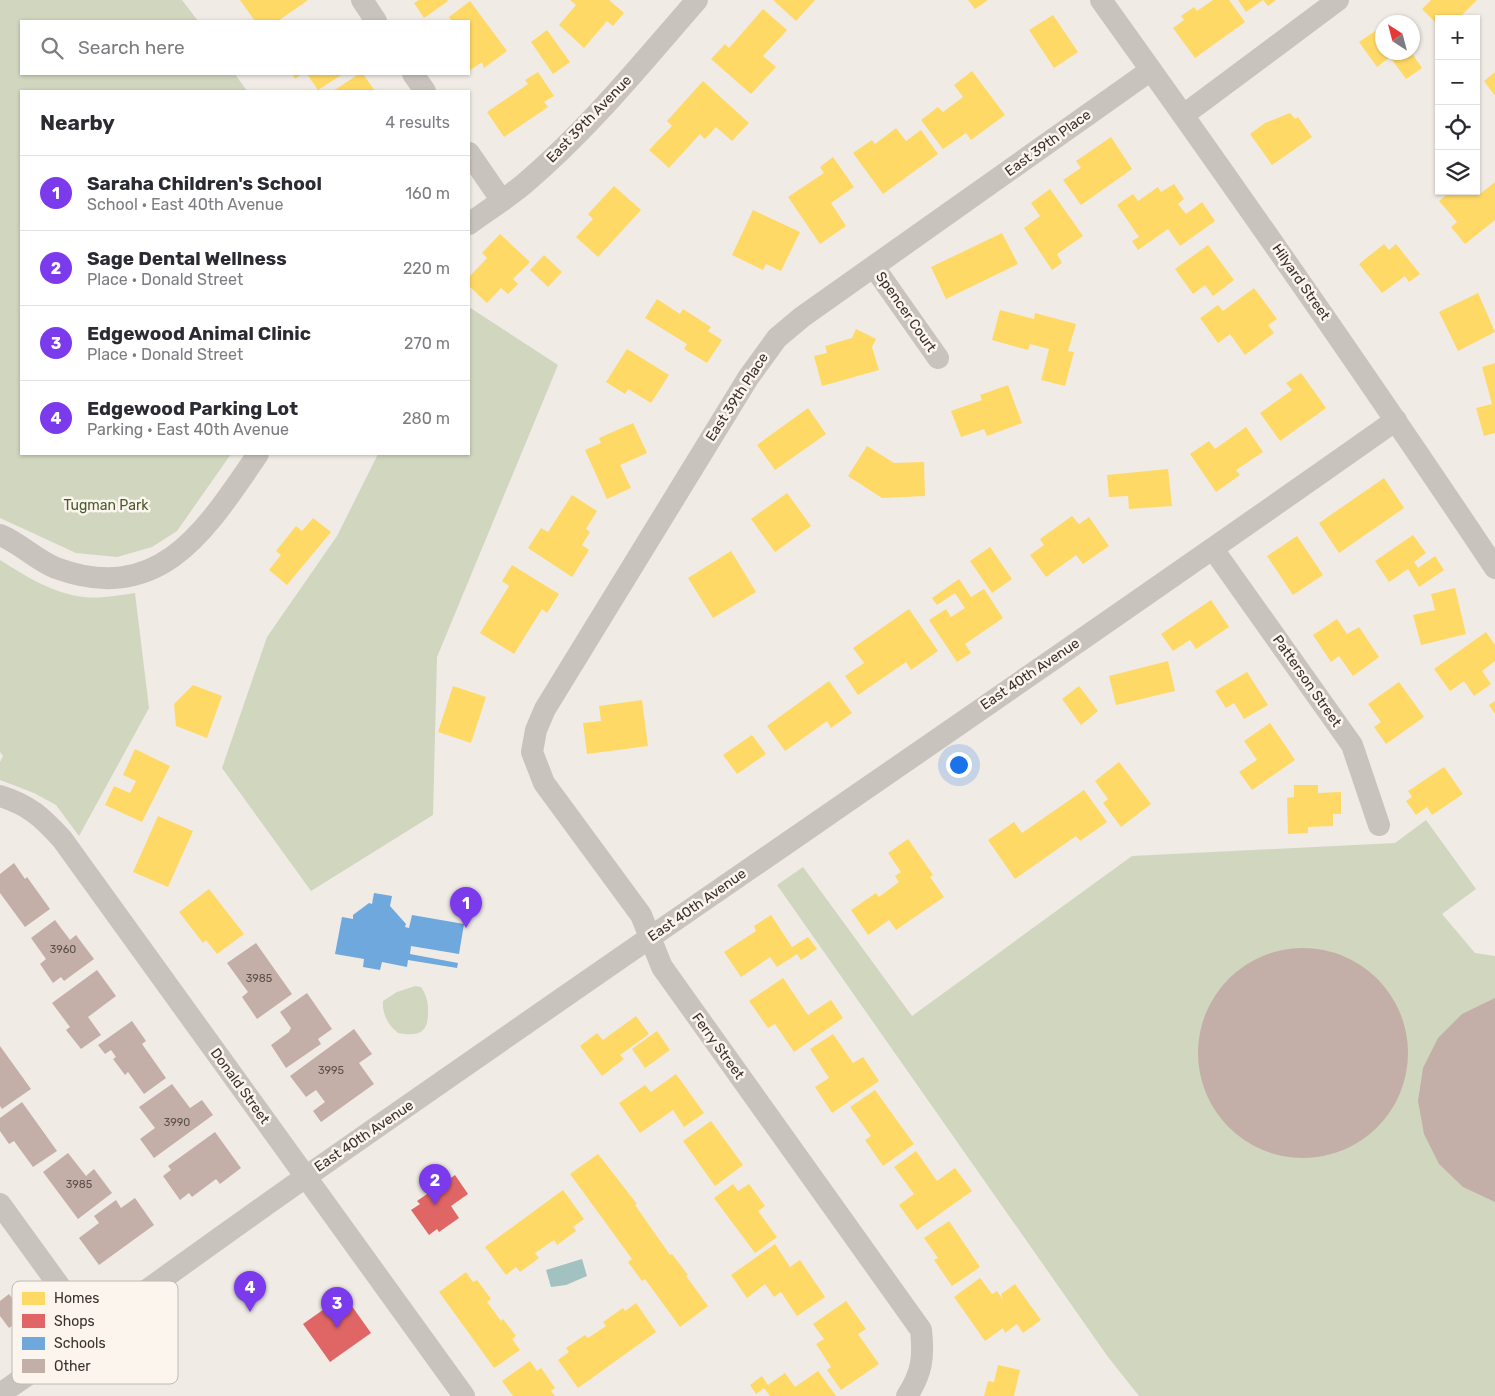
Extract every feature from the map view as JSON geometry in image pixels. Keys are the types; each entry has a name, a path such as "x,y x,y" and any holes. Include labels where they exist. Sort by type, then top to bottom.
{"street":[{"path":"362,0 375,20"},
{"name":"East 39th Avenue","path":"470,223 524,184 557,154 607,102 697,0"},
{"name":"Hilyard Street","path":"1101,0 1185,114 1396,420 1495,568"},
{"path":"1185,114 1338,0"},
{"name":"East 39th Place","path":"532,752 536,730 545,709 760,358 777,338 802,317 1151,70"},
{"path":"414,75 424,90"},
{"path":"470,154 502,201"},
{"name":"Spencer Court","path":"874,267 938,358"},
{"name":"East 40th Avenue","path":"161,1281 305,1177 1213,549 1396,420"},
{"path":"0,535 55,567 80,575 112,578 140,574 171,560 196,539 230,495 257,455"},
{"name":"Patterson Street","path":"1213,549 1352,745 1379,825"},
{"name":"Ferry Street","path":"532,752 544,782 641,915 662,967 921,1330 924,1354 916,1383 907,1396"},
{"name":"Donald Street","path":"0,796 16,801 41,816 62,839 464,1396"},
{"path":"0,1204 56,1281"},
{"name":"East 40th Avenue","path":"0,1394 15,1384"}],"green space":[{"name":"Tugman Park","path":"0,0 182,0 197,20 20,20 20,75 236,75 246,90 20,90 20,455 230,455 177,531 152,547 117,557 76,553 0,518"},
{"path":"470,308 558,365 437,657 433,815 311,891 222,768 267,637 337,536 378,455 470,455"},
{"path":"0,560 40,583 73,595 96,598 135,593 149,708 79,836 56,805 34,793 0,780 0,762 3,756 0,752"},
{"path":"1426,820 1476,889 1442,914 1475,953 1495,956 1495,1396 1139,1396 1108,1357 777,885 803,867 912,1016 1132,856 1395,843"},
{"path":"415,986 421,987 428,1004 427,1023 422,1031 417,1033 398,1033 386,1019 383,1001 397,992"}],"water":[{"path":"582,1259 587,1276 566,1285 551,1287 546,1270"}],"building: Homes":[{"path":"240,0 308,0 279,20 254,20"},
{"path":"419,0 448,1 424,18 414,3"},
{"path":"570,0 609,0 624,13 613,26 607,21 584,48 559,25 576,5"},
{"path":"773,0 815,0 796,21"},
{"path":"968,0 988,0 975,9"},
{"path":"1213,0 1229,0 1245,22 1195,58 1173,28 1184,20 1181,16 1194,7 1197,11"},
{"path":"1238,0 1263,0 1246,12"},
{"path":"1263,0 1276,0 1268,6"},
{"path":"1431,0 1477,0 1462,15 1435,15 1435,22 1422,9"},
{"path":"470,1 507,51 484,68 482,62 470,70 470,20 451,20 449,17"},
{"path":"763,9 787,30 763,56 776,67 751,94 711,59 725,44 729,48"},
{"path":"1053,15 1078,52 1054,68 1029,30"},
{"path":"547,30 570,62 553,74 531,42"},
{"path":"1375,31 1375,60 1386,60 1377,67 1359,42"},
{"path":"1392,60 1416,60 1422,68 1406,79"},
{"path":"972,71 1005,115 971,140 966,133 943,149 921,120 938,107 943,112 963,97 954,85"},
{"path":"538,72 554,96 544,102 548,107 504,137 487,112 528,84 525,80"},
{"path":"1495,72 1495,96 1484,81"},
{"path":"293,75 301,75 295,79"},
{"path":"308,75 341,75 318,90"},
{"path":"357,75 364,75 374,90 335,90"},
{"path":"703,81 749,123 732,141 716,127 705,139 700,134 669,168 649,150 672,126 667,121"},
{"path":"1290,113 1295,119 1298,117 1312,137 1272,165 1250,134 1265,123"},
{"path":"896,128 906,141 921,130 938,154 883,194 853,153 872,140 875,144"},
{"path":"1111,137 1132,169 1081,205 1063,180 1081,168 1076,161"},
{"path":"833,157 854,187 831,203 846,226 820,244 788,197 824,173 820,167"},
{"path":"1495,182 1495,220 1465,244 1451,227 1457,222 1439,201 1446,195 1480,194"},
{"path":"1174,184 1184,199 1178,204 1186,214 1202,202 1215,221 1180,246 1168,229 1138,250 1132,241 1139,237 1117,205 1133,194 1138,201 1158,187 1161,192"},
{"path":"614,186 641,210 598,257 576,237 593,219 588,214"},
{"path":"1050,189 1083,236 1057,254 1062,263 1052,270 1024,228 1040,216 1031,203"},
{"path":"753,210 800,232 781,271 766,264 763,270 732,255"},
{"path":"1002,233 1018,264 946,299 931,267"},
{"path":"500,234 530,262 513,279 518,284 508,294 501,288 487,303 470,287 470,276 487,258 482,253"},
{"path":"1384,244 1389,250 1396,244 1420,274 1409,282 1405,276 1382,293 1359,264"},
{"path":"1208,245 1234,280 1213,296 1205,285 1193,294 1175,269"},
{"path":"544,255 562,272 548,287 530,270"},
{"path":"1254,288 1277,319 1268,325 1274,333 1245,355 1230,334 1218,343 1200,318 1218,305 1223,311"},
{"path":"1478,293 1495,332 1458,351 1439,312"},
{"path":"657,299 680,314 683,309 711,327 708,331 722,340 707,363 684,349 687,344 645,318"},
{"path":"1000,310 1034,319 1035,313 1076,324 1068,351 1074,352 1065,386 1041,380 1049,349 1030,344 1028,350 992,340"},
{"path":"856,329 876,339 872,347 879,370 822,386 814,356 827,353 825,346 852,338"},
{"path":"627,349 669,375 651,403 628,389 625,394 606,382"},
{"path":"1495,363 1495,433 1484,436 1476,408 1492,404 1482,367"},
{"path":"1301,373 1326,408 1280,441 1260,413 1292,390 1286,383"},
{"path":"1008,385 1022,423 987,436 984,429 961,437 951,411 982,400 980,395"},
{"path":"808,408 826,434 775,470 757,445"},
{"path":"633,423 647,453 620,465 631,488 607,499 585,450 601,443 599,438"},
{"path":"1246,427 1263,452 1236,470 1240,475 1216,492 1190,454 1209,441 1215,449"},
{"path":"867,446 894,463 924,462 925,496 882,498 848,476"},
{"path":"1168,469 1172,506 1129,509 1128,496 1109,497 1107,475"},
{"path":"1384,478 1404,508 1339,553 1319,523"},
{"path":"787,493 811,526 775,552 751,519"},
{"path":"572,495 597,511 586,529 590,532 582,545 589,550 572,577 528,548 541,528 548,532"},
{"path":"1072,516 1079,524 1089,517 1109,546 1083,564 1076,555 1046,577 1030,555 1044,545 1040,539"},
{"path":"313,518 331,532 287,585 269,570 281,555 276,551 296,526 302,531"},
{"path":"1413,535 1426,553 1414,562 1418,568 1435,556 1444,570 1419,587 1408,569 1389,582 1375,561"},
{"path":"1297,536 1323,575 1293,595 1267,556"},
{"path":"990,547 1012,579 992,593 970,561"},
{"path":"731,551 756,592 713,618 688,578"},
{"path":"512,565 559,594 547,613 542,609 514,654 480,633 509,586 502,581"},
{"path":"959,579 971,597 984,589 1003,618 965,644 971,653 957,662 929,620 946,609 951,617 965,608 955,593 937,605 932,598"},
{"path":"1455,588 1466,634 1421,645 1413,615 1435,610 1431,594"},
{"path":"1211,600 1229,627 1196,649 1190,640 1173,651 1161,634"},
{"path":"909,609 938,651 911,670 906,662 858,695 845,676 864,663 853,648"},
{"path":"1337,619 1347,634 1359,627 1379,657 1353,676 1339,656 1331,662 1313,635"},
{"path":"1486,632 1495,645 1495,661 1482,671 1491,684 1474,696 1464,681 1450,691 1434,669"},
{"path":"1168,661 1175,691 1116,705 1109,676"},
{"path":"1247,672 1268,705 1244,719 1234,703 1226,708 1215,691"},
{"path":"829,681 852,713 831,728 827,721 785,751 767,726"},
{"path":"1399,682 1424,717 1386,744 1374,727 1381,722 1368,704"},
{"path":"193,685 222,696 207,738 176,726 174,704"},
{"path":"453,686 486,697 471,743 438,732"},
{"path":"1079,686 1098,711 1081,725 1062,699"},
{"path":"642,700 648,746 587,754 583,723 601,721 599,706"},
{"path":"1495,701 1495,714 1489,705"},
{"path":"1270,723 1295,760 1252,790 1239,772 1257,760 1244,741"},
{"path":"752,735 766,754 737,774 723,755"},
{"path":"135,749 170,766 142,822 105,805 114,786 130,793 136,781 123,775"},
{"path":"1119,762 1151,804 1121,827 1103,803 1108,799 1095,781"},
{"path":"1444,767 1463,794 1432,815 1427,807 1416,815 1406,801 1412,797 1408,791"},
{"path":"1294,785 1318,785 1318,793 1341,792 1341,814 1333,814 1333,826 1308,827 1308,833 1288,834 1287,798 1294,797"},
{"path":"1084,790 1107,822 1080,841 1076,836 1015,879 988,840 1014,822 1022,833"},
{"path":"158,816 193,831 168,887 133,872"},
{"path":"908,839 933,875 930,877 944,897 896,930 889,920 868,935 851,910 876,893 879,897 899,882 895,876 901,872 888,853"},
{"path":"209,889 244,934 217,954 206,940 203,943 179,912"},
{"path":"771,915 792,947 808,937 817,949 801,960 797,954 777,967 770,957 741,977 724,952 756,931 754,926"},
{"path":"783,978 808,1015 831,1000 843,1018 794,1052 775,1024 768,1028 749,1001"},
{"path":"636,1016 649,1034 620,1055 624,1059 602,1076 580,1046 597,1033 603,1040"},
{"path":"657,1031 670,1050 645,1068 632,1049"},
{"path":"833,1034 853,1063 863,1057 879,1081 832,1113 815,1087 829,1078 810,1049"},
{"path":"676,1074 704,1113 684,1127 673,1110 640,1133 619,1103 645,1085 651,1092"},
{"path":"875,1090 914,1144 883,1166 865,1140 871,1136 850,1107"},
{"path":"711,1121 743,1165 715,1186 683,1141"},
{"path":"916,1151 937,1181 955,1168 972,1191 917,1230 899,1205 914,1194 894,1167"},
{"path":"598,1154 637,1204 635,1205 670,1255 672,1254 688,1275 686,1276 708,1306 680,1327 645,1279 642,1281 628,1262 632,1259 570,1174"},
{"path":"733,1184 738,1191 749,1184 765,1206 758,1211 777,1237 755,1253 714,1198"},
{"path":"563,1190 584,1219 573,1227 576,1231 557,1245 554,1240 535,1253 539,1258 520,1272 516,1267 506,1275 485,1247"},
{"path":"949,1221 980,1267 952,1286 934,1260 938,1258 924,1238"},
{"path":"775,1244 790,1267 800,1260 825,1297 797,1316 781,1292 774,1297 765,1284 747,1298 731,1275"},
{"path":"466,1272 473,1282 477,1280 491,1299 487,1302 501,1321 503,1319 516,1336 512,1339 520,1350 494,1368 439,1292"},
{"path":"980,1278 992,1294 997,1291 1003,1300 1001,1294 1015,1284 1041,1320 1023,1333 1017,1324 1005,1333 1003,1328 985,1341 954,1297"},
{"path":"846,1301 866,1329 858,1334 879,1364 841,1390 827,1370 831,1367 816,1344 824,1339 813,1324"},
{"path":"636,1303 656,1332 578,1388 558,1360 569,1352 566,1348 585,1335 588,1338 606,1326 603,1322 623,1308 625,1311"},
{"path":"530,1361 537,1371 541,1368 555,1388 551,1391 555,1396 513,1396 502,1381"},
{"path":"998,1365 1020,1370 1014,1396 984,1396 988,1381 994,1382"},
{"path":"818,1371 836,1396 770,1396 764,1388 756,1394 750,1385 762,1376 768,1385 785,1373 795,1387"}],"building: Shops":[{"path":"455,1175 468,1194 451,1206 459,1218 439,1232 437,1229 429,1235 411,1210 420,1204 417,1201 430,1192 428,1189 435,1185 437,1188"},
{"path":"344,1295 371,1333 330,1362 303,1324"}],"building: Schools":[{"path":"374,893 392,896 390,906 406,924 405,927 409,928 412,915 464,924 459,954 411,946 410,954 458,963 457,968 408,960 407,967 382,962 380,970 363,967 364,959 335,954 342,917 353,919 353,915 369,903 372,904"}],"building: Other":[{"path":"14,863 25,879 27,877 50,909 25,927 0,893 0,874"},
{"path":"55,920 70,940 76,935 94,959 64,981 61,977 53,983 40,964 46,959 31,938"},
{"path":"256,943 292,994 257,1019 242,997 248,992 227,963"},
{"path":"1293,948 1313,948 1334,952 1353,960 1370,972 1384,986 1396,1003 1404,1022 1408,1053 1404,1084 1396,1103 1384,1120 1370,1134 1353,1146 1334,1154 1313,1158 1293,1158 1272,1154 1253,1146 1236,1134 1222,1120 1210,1103 1202,1084 1198,1063 1198,1043 1202,1022 1210,1003 1222,986 1236,972 1253,960 1272,952"},
{"path":"97,970 116,996 88,1017 101,1035 81,1049 66,1030 70,1027 52,1003"},
{"path":"307,993 332,1029 318,1039 321,1044 286,1068 271,1045 289,1032 291,1028 280,1012"},
{"path":"1495,998 1495,1202 1463,1187 1439,1164 1424,1134 1418,1101 1423,1068 1438,1038 1462,1014"},
{"path":"132,1021 146,1041 142,1044 166,1078 144,1094 128,1072 125,1075 113,1059 116,1057 111,1050 105,1054 98,1045"},
{"path":"354,1029 372,1054 359,1063 374,1084 321,1122 313,1111 325,1102 316,1090 306,1097 290,1076"},
{"path":"0,1046 31,1089 2,1109 0,1106"},
{"path":"172,1084 190,1108 202,1100 213,1115 154,1158 140,1139 155,1128 139,1107"},
{"path":"22,1102 57,1151 33,1167 14,1141 9,1144 0,1131 0,1118"},
{"path":"215,1132 241,1168 220,1184 216,1179 192,1197 189,1193 180,1200 163,1176 171,1170 168,1166"},
{"path":"68,1153 86,1176 94,1169 112,1193 78,1219 43,1172"},
{"path":"135,1198 154,1225 99,1265 79,1238 99,1223 94,1216 116,1200 121,1208"},
{"path":"9,1294 12,1298 12,1326 9,1328 0,1316 0,1301"}],"place":[{"name":"Saraha Children's School","path":"466,928"},
{"name":"Sage Dental Wellness","path":"435,1205"},
{"name":"Edgewood Parking Lot","path":"250,1312"},
{"name":"Edgewood Animal Clinic","path":"337,1328"}]}
